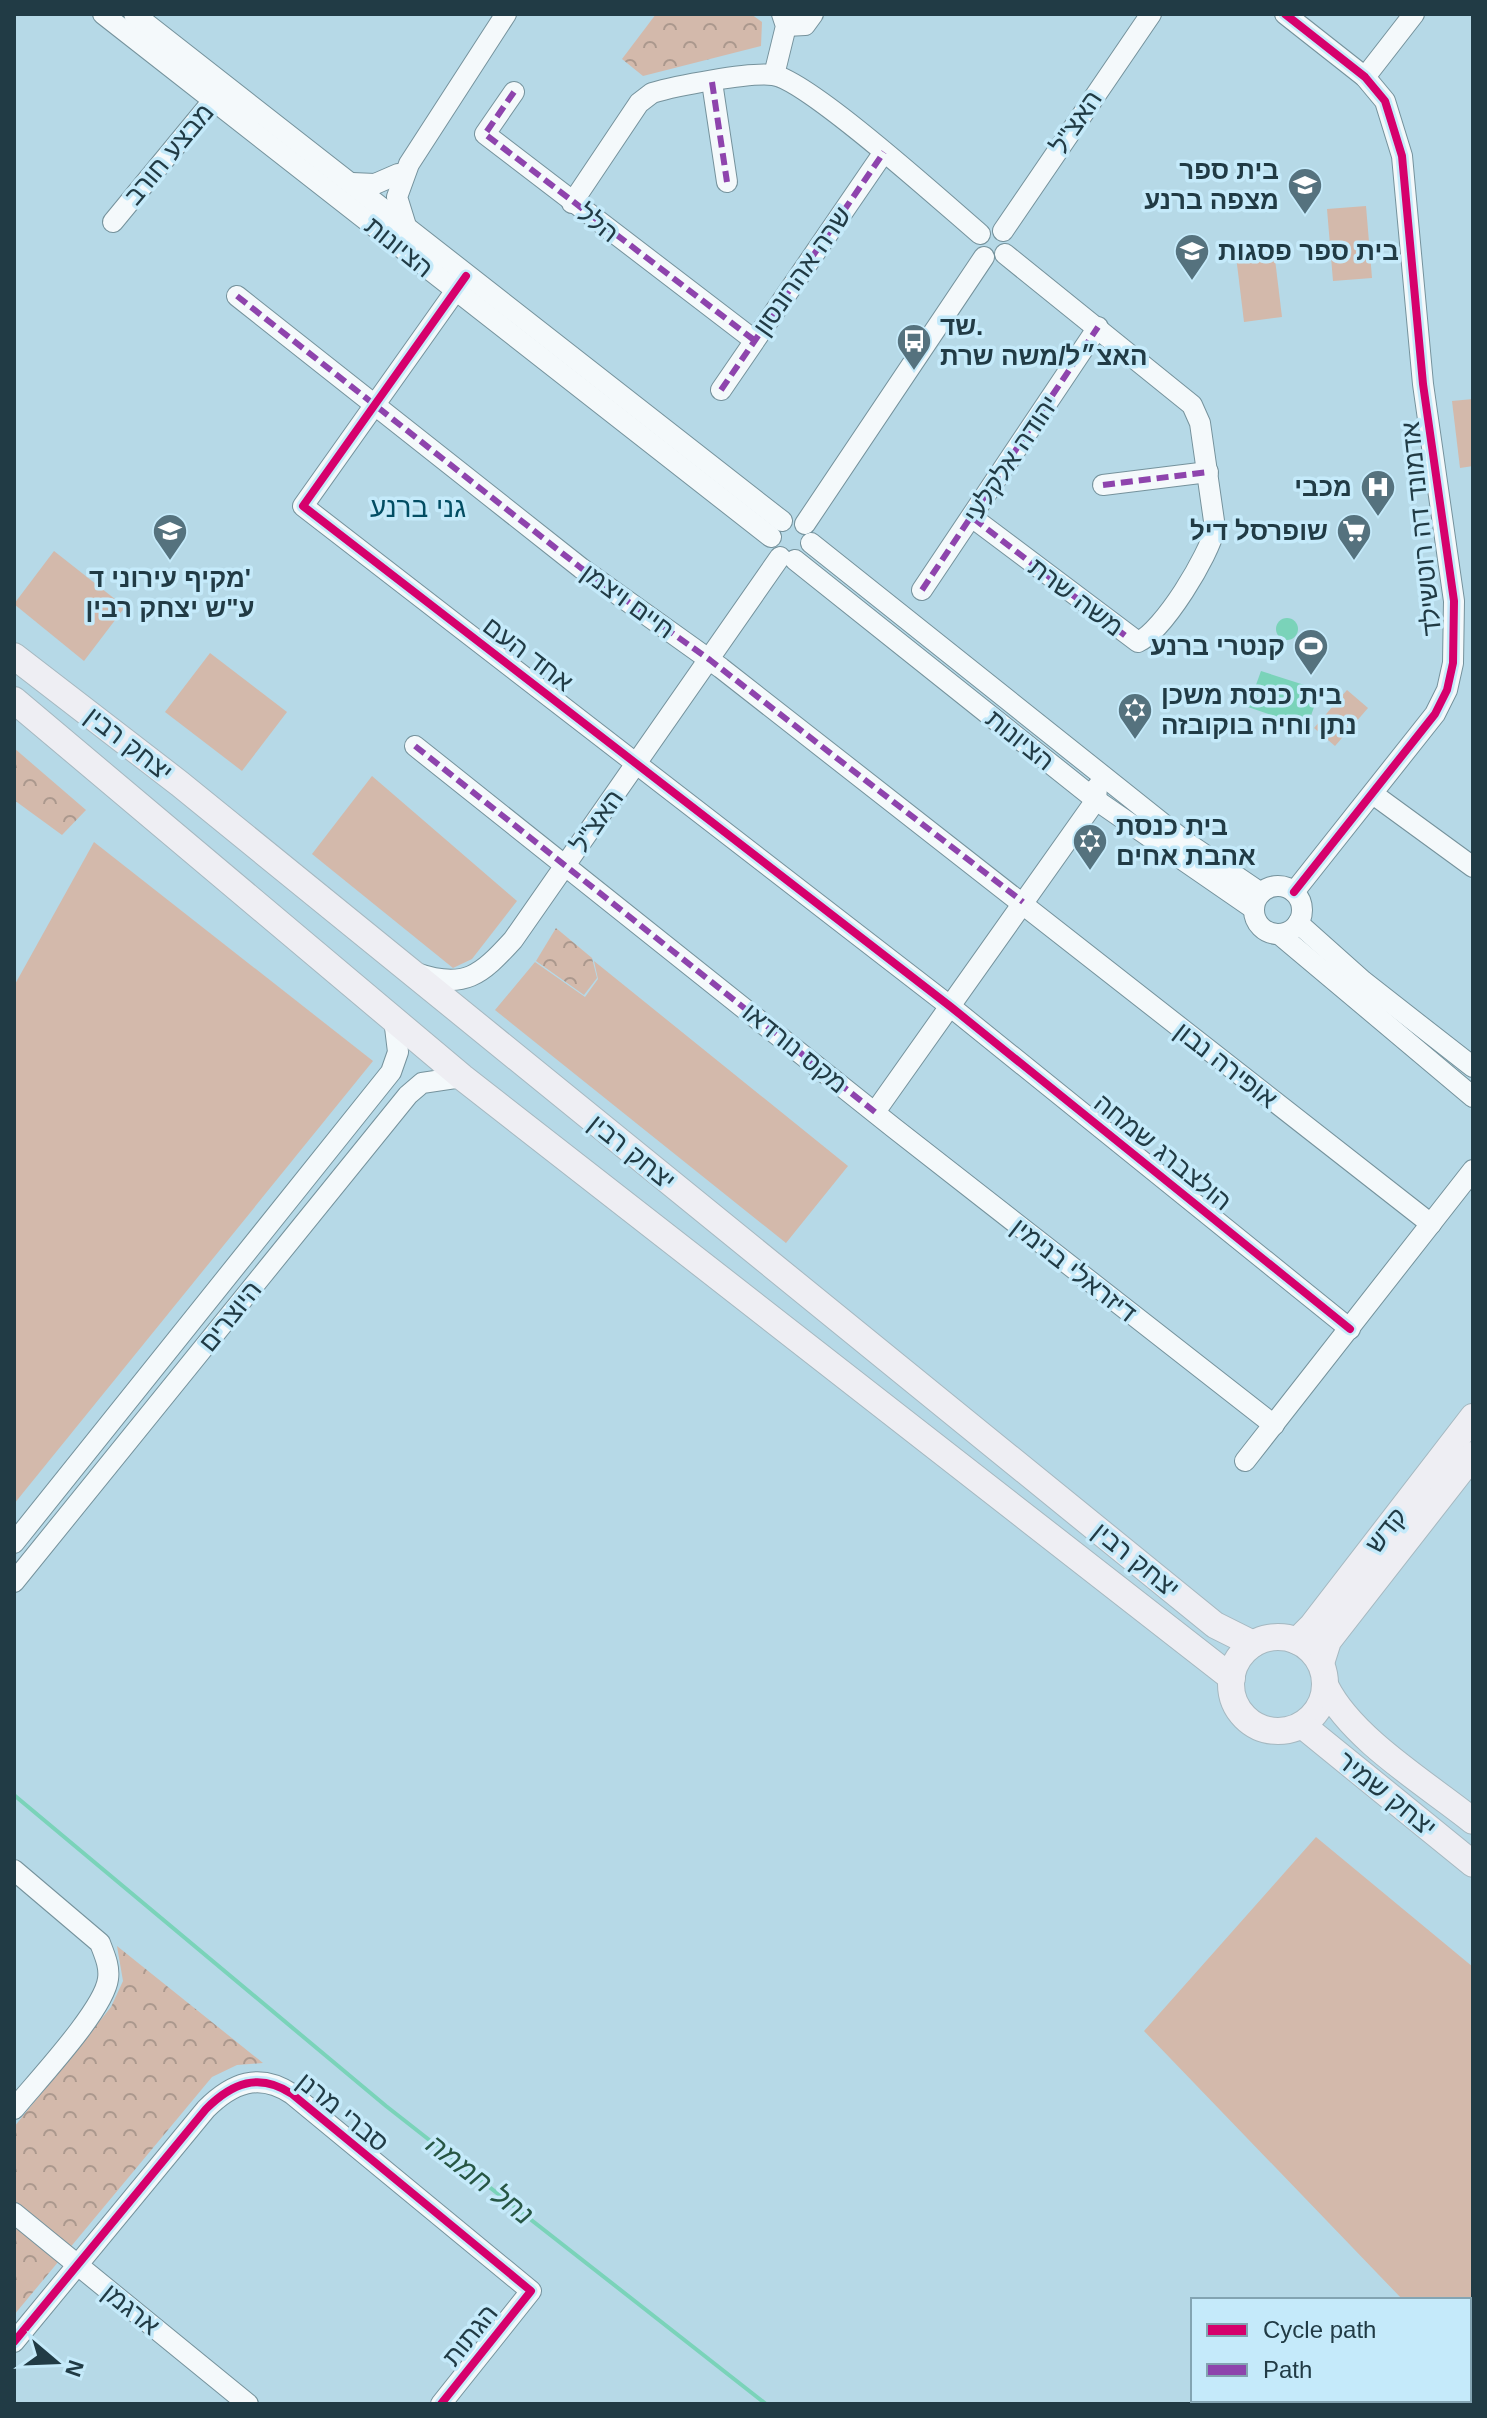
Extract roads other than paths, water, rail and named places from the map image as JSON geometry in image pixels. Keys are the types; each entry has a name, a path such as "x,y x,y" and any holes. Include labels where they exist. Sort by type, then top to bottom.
{"main road":[{"name":"יצחק רבין","path":"14,656 156,764 1215,1625 1253,1644"},
{"name":"יצחק רבין","path":"14,700 462,1077 1232,1678"},
{"name":"קדש","path":"1297,1641 1312,1626 1473,1417"},
{"name":"קדש","path":"1323,1675 1328,1641 1473,1455"},
{"path":"1282,1637 1297,1641 1315,1654 1323,1675 1322,1702 1302,1725 1282,1732 1257,1727 1237,1709 1232,1696 1232,1678 1242,1654 1253,1644 1282,1637"},
{"name":"יצחק שמיר","path":"1323,1675 1335,1705 1361,1731 1473,1821"},
{"name":"יצחק שמיר","path":"1302,1725 1473,1864"}],"street":[{"name":"הציונות","path":"103,14 352,183 385,209 401,236"},
{"name":"הציונות","path":"134,14 219,94 776,529"},
{"path":"385,209 386,194 398,174 506,14"},
{"path":"774,75 784,20 805,25 813,14"},
{"name":"האצ\"ל","path":"1003,231 1151,14"},
{"name":"אדמונד דה רוטשילד","path":"1285,14 1365,77 1385,101 1402,156 1423,384 1456,632 1447,690 1435,714 1294,892"},
{"path":"1365,77 1414,14"},
{"path":"572,203 639,103 667,89 774,75 799,89 884,152 980,234"},
{"path":"712,82 727,182"},
{"name":"הלל","path":"514,92 485,134 754,340"},
{"name":"מבצע חורב","path":"113,222 219,94"},
{"name":"שרה אהרונסון","path":"721,390 884,152"},
{"path":"401,236 397,197 413,156"},
{"path":"352,183 375,184 398,174"},
{"path":"991,228 1003,231 1009,242 1005,254 993,260 984,257 977,247 980,234 991,228"},
{"name":"משה שרת","path":"973,518 1138,642 1150,637 1211,545 1215,528 1200,423 1192,405 1005,254"},
{"path":"808,534 794,519 776,529 773,548 787,558 806,554 808,534 984,257"},
{"name":"אחד העם","path":"461,284 303,506 951,1007"},
{"name":"חיים ויצמן","path":"237,296 581,568 710,660 1023,902"},
{"name":"יהודה אלקלעי","path":"922,590 1098,327"},
{"path":"1103,485 1208,472"},
{"name":"הציונות","path":"808,534 1258,901"},
{"name":"הציונות","path":"787,558 1096,800 1258,901"},
{"name":"האצ\"ל","path":"404,967 447,981 475,976 513,940 710,660 787,558"},
{"name":"מקס נורדאו","path":"415,746 875,1112"},
{"path":"875,1112 1096,800 1097,785 1083,759"},
{"path":"1373,794 1473,867"},
{"path":"1096,800 1123,805 1186,842"},
{"path":"1279,934 1298,923 1301,907 1294,892 1281,886 1258,901 1260,926 1279,934 1473,1097"},
{"name":"אופירה נבון","path":"1023,902 1189,1037 1431,1224"},
{"path":"1298,923 1363,981 1473,1067"},
{"name":"הולצברג שמחה","path":"951,1007 1350,1329"},
{"name":"היוצרים","path":"14,1543 396,1065 398,1052 394,1019"},
{"name":"היוצרים","path":"14,1582 408,1095 422,1083 462,1077"},
{"name":"דיזראלי בנימין","path":"875,1112 1274,1425"},
{"path":"1245,1461 1473,1170"},
{"path":"14,1870 100,1943 108,1979 93,2012 14,2109"},
{"name":"סברי מרנן","path":"14,2342 206,2109 239,2083 257,2081 277,2084 292,2094 531,2291"},
{"name":"ארגמן","path":"14,2213 248,2404"},
{"name":"הגתות","path":"441,2404 531,2291"}],"waterway":[{"name":"נחל חממה","path":"14,1795 386,2106 766,2404"}],"place":[{"name":"בית ספר מצפה ברנע","path":"1305,216"},
{"name":"בית ספר פסגות","path":"1192,282"},
{"name":"שד. האצ״ל/משה שרת","path":"914,372"},
{"name":"מכבי","path":"1378,518"},
{"name":"מקיף עירוני ד' ע\"ש יצחק רבין","path":"170,562"},
{"name":"שופרסל דיל","path":"1354,562"},
{"name":"קנטרי ברנע","path":"1311,677"},
{"name":"בית כנסת משכן נתן וחיה בוקובזה","path":"1135,741"},
{"name":"בית כנסת אהבת אחים","path":"1090,872"}],"district":[{"name":"גני ברנע","path":"418,507"}]}
